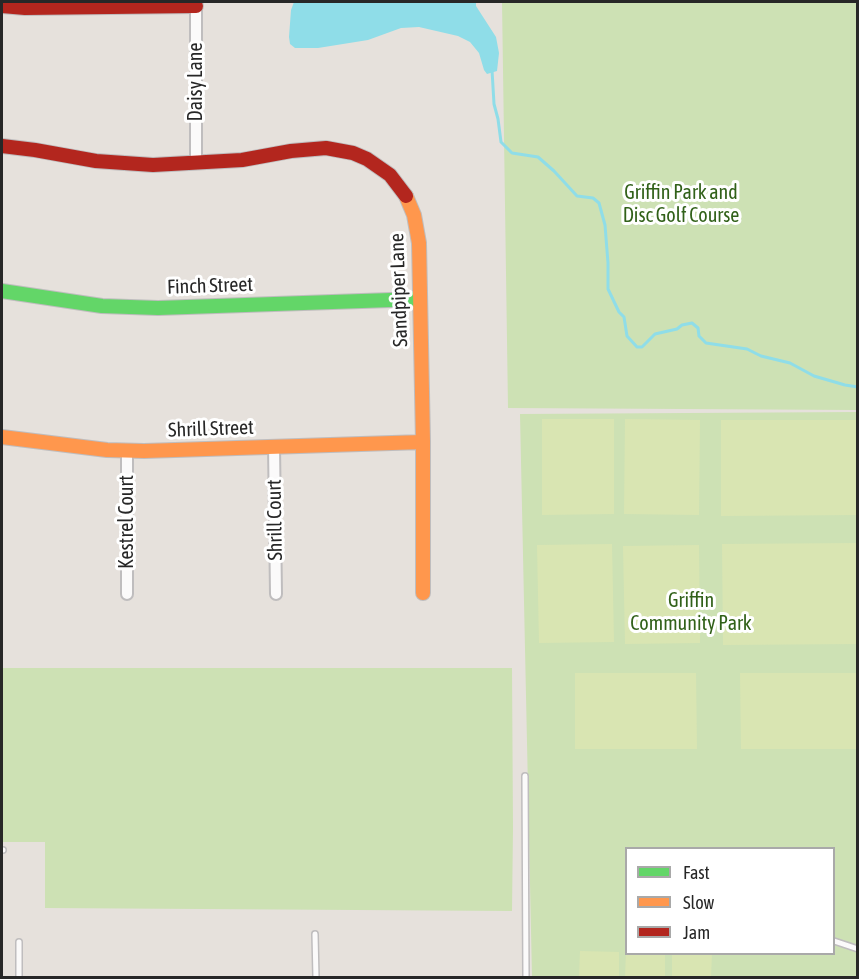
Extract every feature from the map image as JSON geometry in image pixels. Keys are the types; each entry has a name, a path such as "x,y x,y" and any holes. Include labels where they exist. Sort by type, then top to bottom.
{"street":[{"path":"2,6 25,8 196,4"},
{"name":"Daisy Lane","path":"196,4 196,164"},
{"name":"Sandpiper Lane","path":"2,146 96,161 153,165 242,160 291,151 326,148 346,151 367,159 390,175 409,200 419,243 423,593"},
{"name":"Finch Street","path":"2,291 102,306 158,308 420,299"},
{"name":"Shrill Street","path":"2,437 107,450 423,442"},
{"name":"Shrill Court","path":"274,446 276,594"},
{"name":"Kestrel Court","path":"128,450 128,594"}],"lane":[{"path":"525,776 526,978"},
{"path":"315,934 316,978"},
{"path":"835,941 858,949"},
{"path":"19,942 19,978"}],"green space":[{"name":"Griffin Park and Disc Golf Course","path":"502,2 857,2 857,410 508,408"},
{"name":"Griffin Community Park","path":"857,412 857,977 532,977 520,414"},
{"path":"542,419 614,419 614,514 542,515"},
{"path":"625,419 700,420 699,515 624,514"},
{"path":"721,420 857,420 857,515 721,516"},
{"path":"857,543 857,644 723,645 722,544"},
{"path":"612,544 614,642 539,643 537,545"},
{"path":"699,545 700,643 625,644 623,546"},
{"path":"2,668 512,668 512,911 45,908 45,842 2,842"},
{"path":"575,673 696,673 697,749 575,749"},
{"path":"740,673 857,673 857,749 741,749"},
{"path":"580,951 619,952 619,977 579,977"},
{"path":"626,955 665,955 665,977 625,977"},
{"path":"672,955 712,955 711,977 672,977"}],"water":[{"path":"294,2 476,2 476,6 496,37 499,53 497,71 487,74 479,53 470,42 458,36 419,27 401,28 368,40 318,48 295,48 290,44 289,37 291,10"}],"waterway":[{"path":"492,70 494,104 501,142 512,153 538,157 577,196 593,198 599,203 605,225 608,289 619,312 624,317 627,336 637,347 642,347 655,334 692,323 698,328 699,336 706,343 747,349 761,356 790,363 814,376 858,387"}],"traffic: fast":[{"path":"2,291 102,306 158,308 420,299"}],"traffic: slow":[{"path":"406,196 414,215 419,243 423,593"},
{"path":"2,437 107,450 144,451 423,442"}],"traffic: jam":[{"path":"2,6 25,8 196,6"},
{"path":"2,146 96,161 153,165 242,160 291,151 326,148 353,153 367,159 390,175 406,196"}]}
